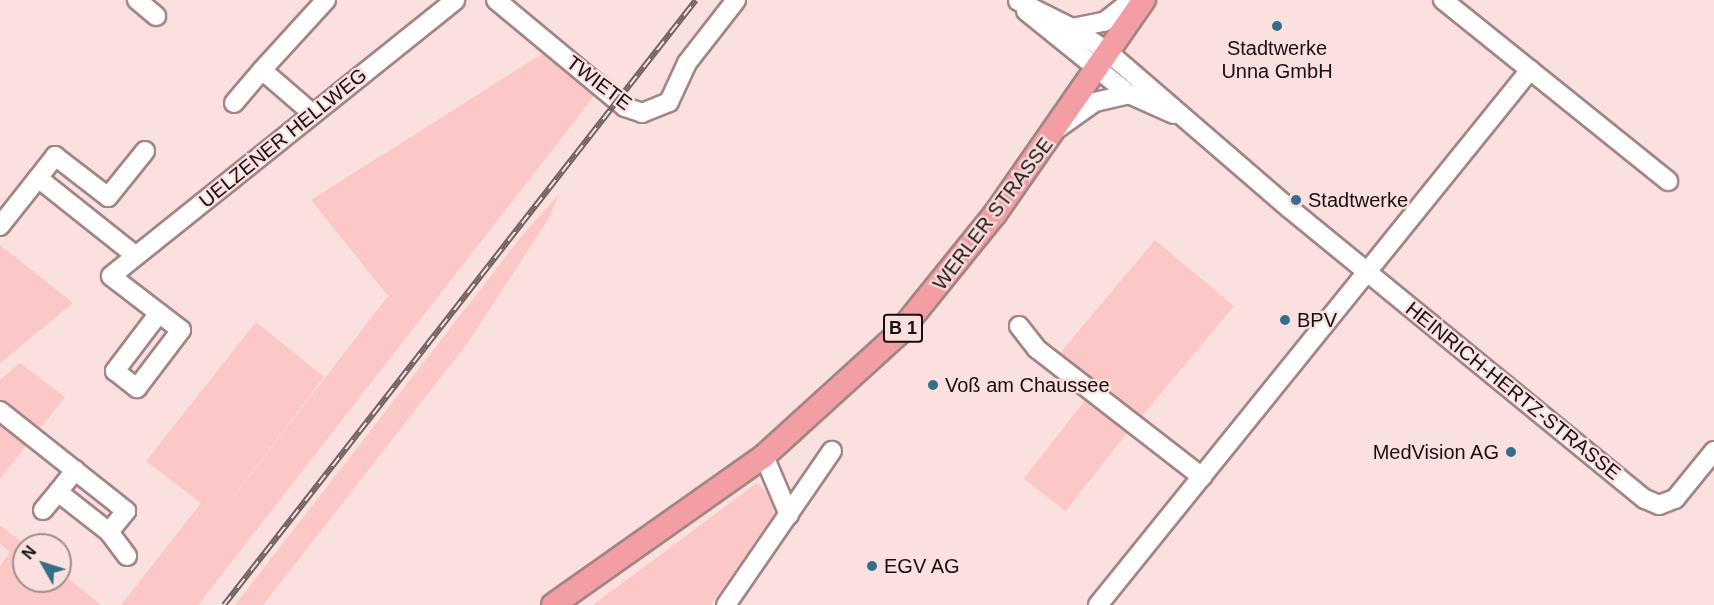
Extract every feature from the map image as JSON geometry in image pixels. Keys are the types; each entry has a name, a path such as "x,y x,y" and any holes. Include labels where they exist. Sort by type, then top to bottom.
{"main road":[{"name":"WERLER STRASSE","path":"553,605 764,456 839,391 924,305 1055,130 1144,0"}],"street":[{"path":"137,0 156,16"},
{"path":"234,103 326,0"},
{"name":"UELZENER HELLWEG","path":"159,313 111,276 455,0"},
{"name":"TWIETE","path":"496,0 625,107 642,113 669,102 687,63 735,0"},
{"path":"1072,28 1104,22 1132,0"},
{"path":"1443,0 1668,181"},
{"path":"1017,1 1072,28 1102,61"},
{"path":"1017,1 1047,31 1102,61"},
{"name":"HEINRICH-HERTZ-STRASSE","path":"1102,61 1129,94 1182,117"},
{"name":"HEINRICH-HERTZ-STRASSE","path":"1102,61 1182,117 1645,498 1659,505 1675,499 1714,451"},
{"path":"262,70 313,114"},
{"path":"1098,605 1370,273 1530,70"},
{"path":"1055,130 1095,102 1129,94"},
{"path":"91,220 145,151"},
{"path":"0,226 56,156 108,198"},
{"path":"38,178 136,256"},
{"path":"1019,326 1036,349 1202,477"},
{"path":"0,411 126,511 109,532"},
{"path":"726,605 832,451"},
{"path":"764,456 789,515"},
{"path":"43,510 75,470"},
{"path":"58,492 109,532 127,556"}],"shaded area":[{"path":"553,47 600,87 591,100 198,605 121,605 201,503 146,461 256,322 324,377 208,530 388,296 311,200"},
{"path":"559,194 549,218 469,341 263,605 235,605 521,237"},
{"path":"1155,240 1234,306 1139,419 1061,353"},
{"path":"0,245 73,303 0,363"},
{"path":"20,363 65,397 0,479 0,380"},
{"path":"1086,399 1128,432 1066,511 1024,479"},
{"path":"757,483 770,496 774,514 711,605 593,605"},
{"path":"0,525 12,535 12,593 72,593 72,582 101,605 0,605 0,566 10,552 0,544"}],"railway":[{"path":"224,605 696,0"}],"place":[{"name":"Stadtwerke Unna GmbH","path":"1277,26"},
{"name":"Stadtwerke","path":"1296,200"},
{"name":"BPV","path":"1285,320"},
{"name":"Voß am Chaussee","path":"933,385"},
{"name":"MedVision AG","path":"1511,452"},
{"name":"EGV AG","path":"872,566"}]}
